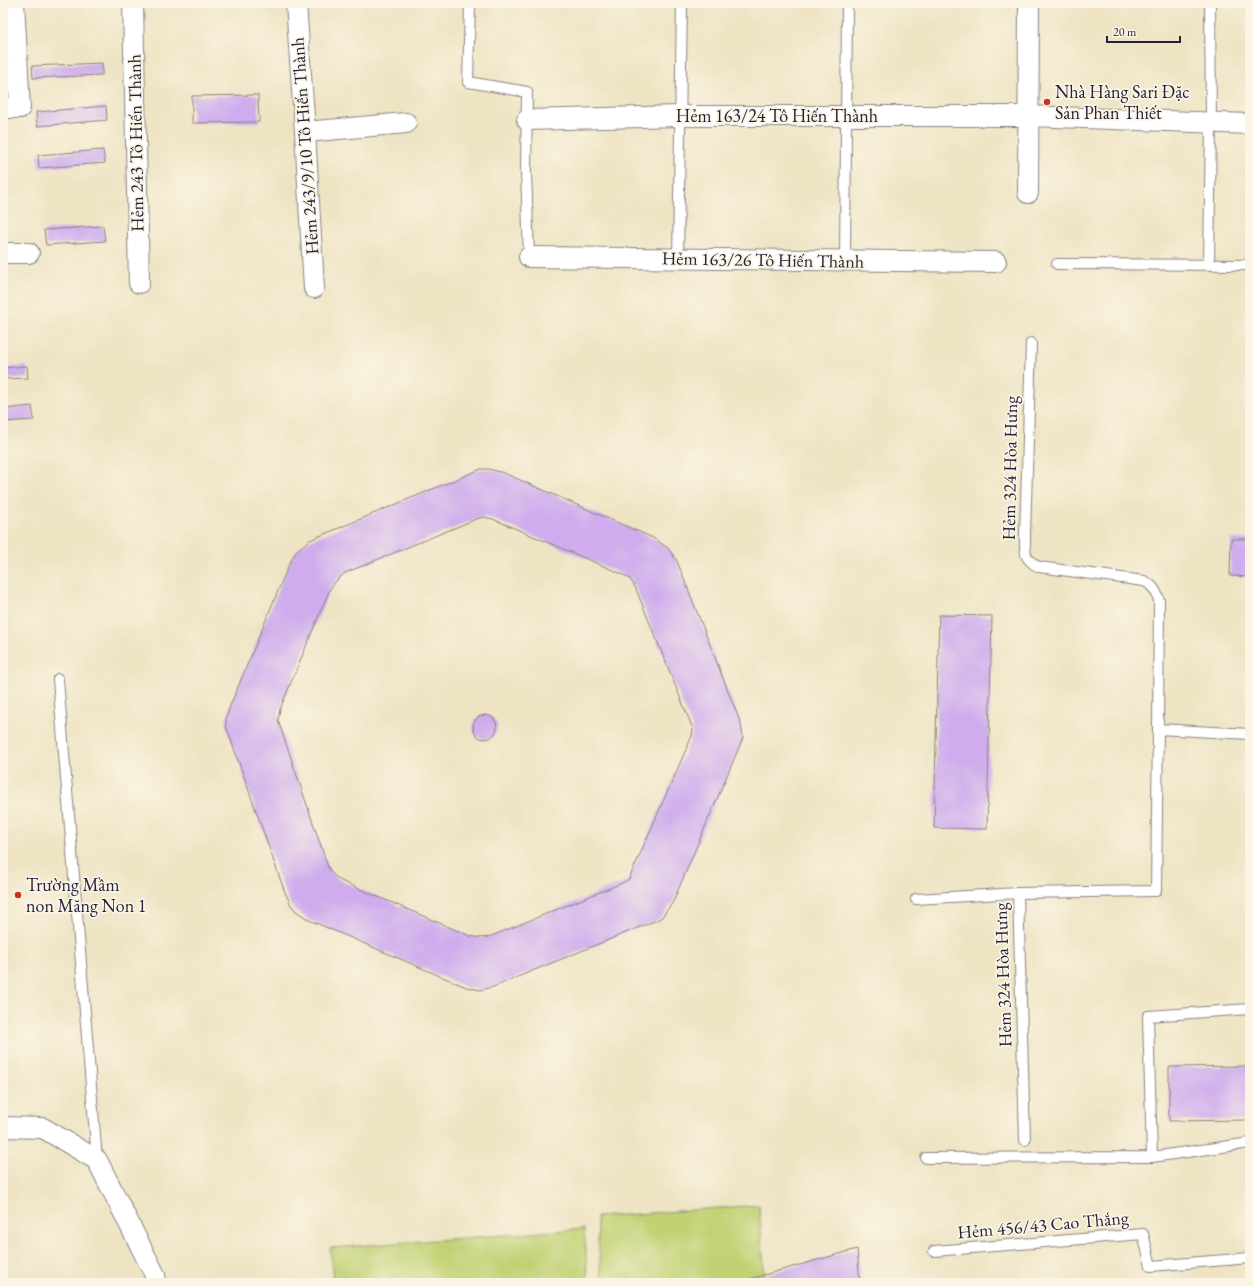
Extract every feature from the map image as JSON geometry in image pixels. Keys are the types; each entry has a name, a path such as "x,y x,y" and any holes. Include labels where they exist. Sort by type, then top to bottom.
{"street":[{"path":"11,108 14,3"},
{"name":"Hẻm 243 Tô Hiến Thành","path":"133,3 139,283"},
{"name":"Hẻm 243/9/10 Tô Hiến Thành","path":"296,3 314,288"},
{"path":"1028,193 1029,3"},
{"name":"Hẻm 163/24 Tô Hiến Thành","path":"527,120 680,116 1028,116 1250,124"},
{"path":"305,132 406,123"},
{"path":"3,253 29,253"},
{"name":"Hẻm 163/26 Tô Hiến Thành","path":"529,257 996,262"},
{"path":"3,1127 43,1128 97,1160 155,1275 156,1283"}],"lane":[{"path":"470,3 468,82 527,92 526,172 529,257"},
{"path":"678,259 682,3"},
{"path":"845,261 846,3"},
{"path":"1209,265 1211,122 1210,3"},
{"path":"1057,264 1250,265"},
{"name":"Hẻm 324 Hòa Hưng","path":"1025,1140 1018,893 1156,891 1159,600 1156,591 1150,584 1144,581 1039,567 1031,563 1025,555 1031,343"},
{"path":"58,679 97,1160"},
{"path":"1158,729 1250,734"},
{"path":"916,898 1018,893"},
{"path":"1152,1157 1148,1016 1250,1009"},
{"path":"926,1158 1152,1157 1250,1143"},
{"name":"Hẻm 456/43 Cao Thắng","path":"934,1251 1143,1234 1151,1266 1250,1258"}],"green space":[{"path":"759,1205 765,1283 602,1283 596,1217"},
{"path":"584,1229 588,1283 333,1283 330,1248"}],"building":[{"path":"102,63 102,75 33,78 32,66"},
{"path":"258,95 259,122 192,123 192,96"},
{"path":"106,106 107,120 37,126 36,112"},
{"path":"103,150 105,163 39,168 38,155"},
{"path":"103,226 105,241 46,245 44,230"},
{"path":"27,366 28,378 3,379 3,368"},
{"path":"32,406 34,420 3,422 3,409"},
{"path":"481,469 489,469 504,473 653,538 668,548 677,561 741,724 743,738 673,902 662,917 493,987 480,990 466,987 309,920 296,911 291,905 284,890 226,726 226,719 230,706 290,562 297,550 310,540","holes":["484,517 493,519 622,574 630,579 635,587 693,729 692,736 629,879 489,937 480,938 470,936 341,881 332,874 328,867 278,720 280,709 330,589 337,580 345,573 476,519"]},
{"path":"1231,539 1250,539 1250,577 1230,576"},
{"path":"939,615 992,616 987,829 934,828"},
{"path":"480,715 490,715 497,722 497,732 490,739 480,739 473,732 473,722"},
{"path":"1250,1066 1250,1120 1169,1121 1169,1067"},
{"path":"857,1249 860,1283 746,1283 746,1280"}],"place":[{"name":"Nhà Hàng Sari Đặc Sản Phan Thiết","path":"1047,102"},
{"name":"Trường Mầm non Măng Non 1","path":"18,895"}]}
